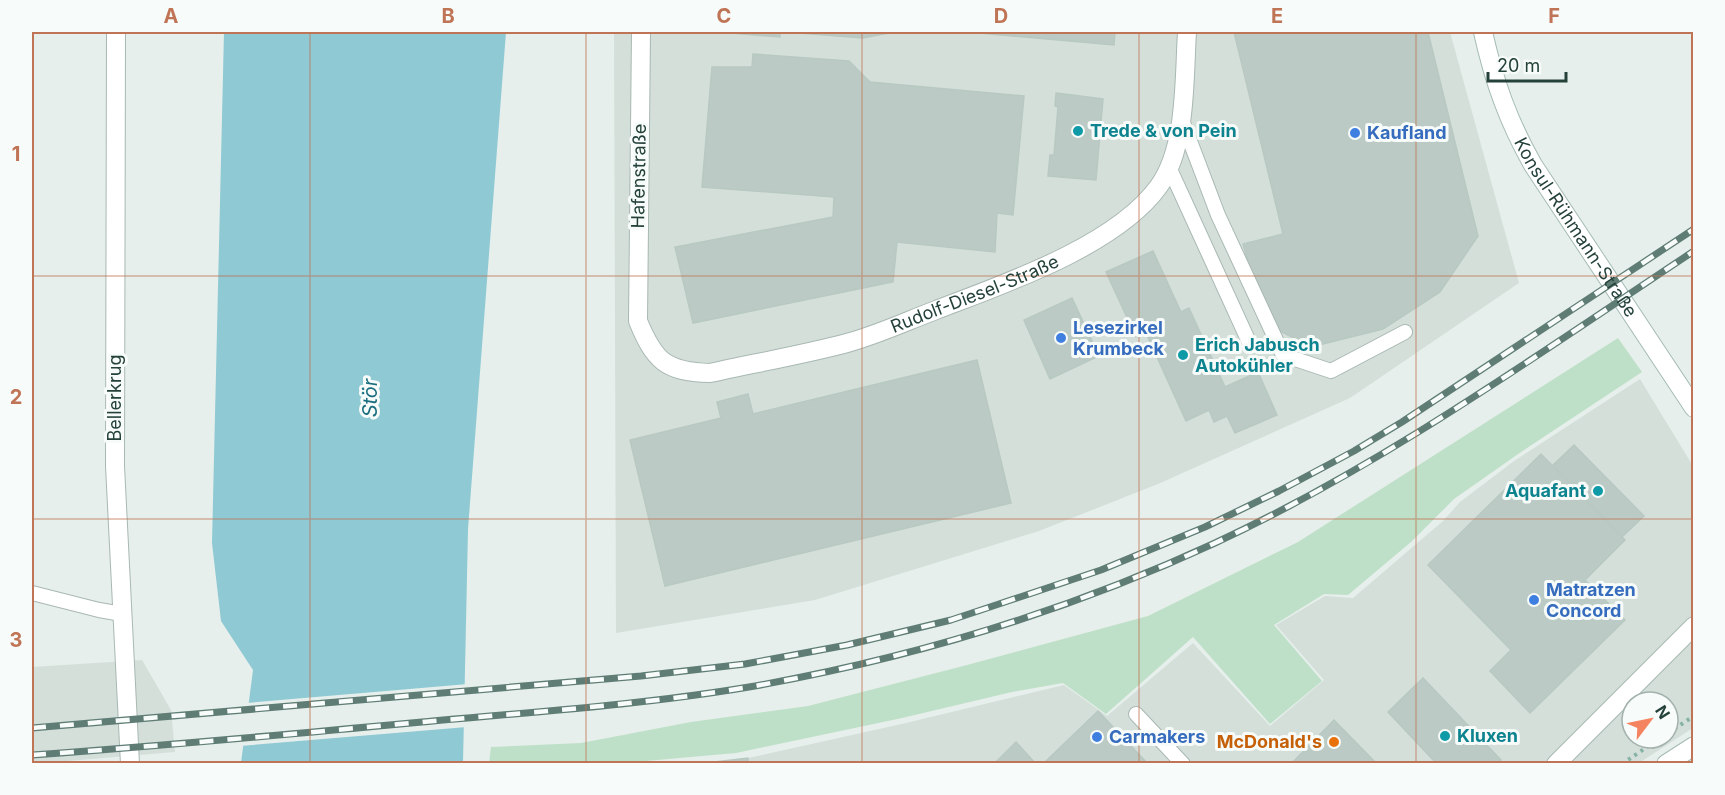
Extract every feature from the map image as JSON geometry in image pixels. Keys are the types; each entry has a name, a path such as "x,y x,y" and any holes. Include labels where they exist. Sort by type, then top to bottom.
{"street":[{"name":"Bellerkrug","path":"116,32 115,466 130,764"},
{"name":"Hafenstraße","path":"638,321 641,32"},
{"name":"Rudolf-Diesel-Straße","path":"638,321 646,342 658,358 690,373 710,373 850,342 994,288 1064,257 1130,216 1159,185 1169,167 1175,154 1181,118 1187,32"},
{"name":"Konsul-Rühmann-Straße","path":"1483,32 1506,111 1533,165 1694,408"},
{"path":"1556,764 1694,626"},
{"path":"1666,764 1694,746"}],"lane":[{"path":"1181,118 1218,215 1283,356 1331,371 1405,332"},
{"path":"1169,167 1249,342"},
{"path":"32,593 122,614"},
{"path":"1136,714 1184,764"}],"path":[{"path":"1680,725 1694,716"},
{"path":"1622,764 1642,750"}],"shaded area":[{"path":"614,32 1450,32 1519,283 1350,398 1158,484 1039,531 815,600 616,633"},
{"path":"1640,379 1693,466 1693,728 1680,736 1680,690 1620,690 1620,750 1659,750 1639,763 700,764 735,761 1064,685 1107,716 1193,643 1270,726 1324,680 1276,625 1325,596 1353,598 1443,521 1460,502 1514,461"},
{"path":"142,660 171,710 175,752 32,764 32,667"}],"green space":[{"path":"1618,338 1642,372 1454,499 1411,542 1348,595 1324,594 1274,625 1322,681 1270,724 1193,637 1106,714 1063,683 1012,692 736,753 612,764 489,763 491,747 581,743 691,722 808,706 1148,616 1298,542"}],"water":[{"name":"Stör","path":"224,32 506,32 468,529 463,763 241,763 253,670 221,621 212,543"}],"pier":[{"path":"468,684 467,727 240,746 246,703"}],"building":[{"path":"718,32 780,32 780,37"},
{"path":"786,32 894,32 863,38"},
{"path":"968,32 1115,32 1114,45"},
{"name":"Kaufland","path":"1234,32 1428,32 1478,236 1440,292 1383,329 1311,347 1276,329 1251,272 1243,244 1283,234"},
{"path":"753,54 849,61 870,82 1024,96 1013,215 997,213 995,252 897,242 893,282 693,323 675,247 833,217 834,197 702,187 712,67 752,67"},
{"name":"Trede & von Pein","path":"1056,93 1103,99 1096,180 1048,176 1050,155 1054,155 1058,107 1055,106"},
{"name":"Erich Jabusch Autokühler","path":"1153,251 1181,312 1189,308 1225,387 1258,372 1277,415 1235,433 1227,416 1214,422 1209,410 1186,421 1146,333 1136,337 1106,272"},
{"name":"Lesezirkel Krumbeck","path":"1072,298 1099,356 1050,379 1024,320"},
{"path":"977,360 1011,503 665,586 630,440 721,418 717,402 748,394 753,414"},
{"name":"Aquafant","path":"1574,445 1644,516 1622,537 1552,466"},
{"name":"Matratzen Concord","path":"1541,454 1625,540 1585,580 1625,620 1530,713 1490,671 1511,650 1428,565"},
{"name":"Kluxen","path":"1423,678 1501,760 1498,764 1437,764 1388,712"},
{"name":"Carmakers","path":"1098,711 1148,764 1043,764"},
{"name":"McDonald's","path":"1334,720 1377,764 1291,764"},
{"path":"1016,742 1036,764 994,764"},
{"path":"748,758 748,764 697,764"}],"railway":[{"path":"32,728 641,676 745,664 847,645 951,620 1101,570 1205,527 1279,491 1354,451 1402,422 1694,229"},
{"path":"32,755 668,699 809,676 987,630 1159,568 1215,543 1340,479 1460,406 1694,251"}],"place":[{"name":"Trede & von Pein","path":"1078,131"},
{"name":"Kaufland","path":"1355,133"},
{"name":"Lesezirkel Krumbeck","path":"1061,338"},
{"name":"Erich Jabusch Autokühler","path":"1183,355"},
{"name":"Aquafant","path":"1598,491"},
{"name":"Matratzen Concord","path":"1534,600"},
{"name":"Kluxen","path":"1445,736"},
{"name":"Carmakers","path":"1097,737"},
{"name":"McDonald's","path":"1334,742"}]}
